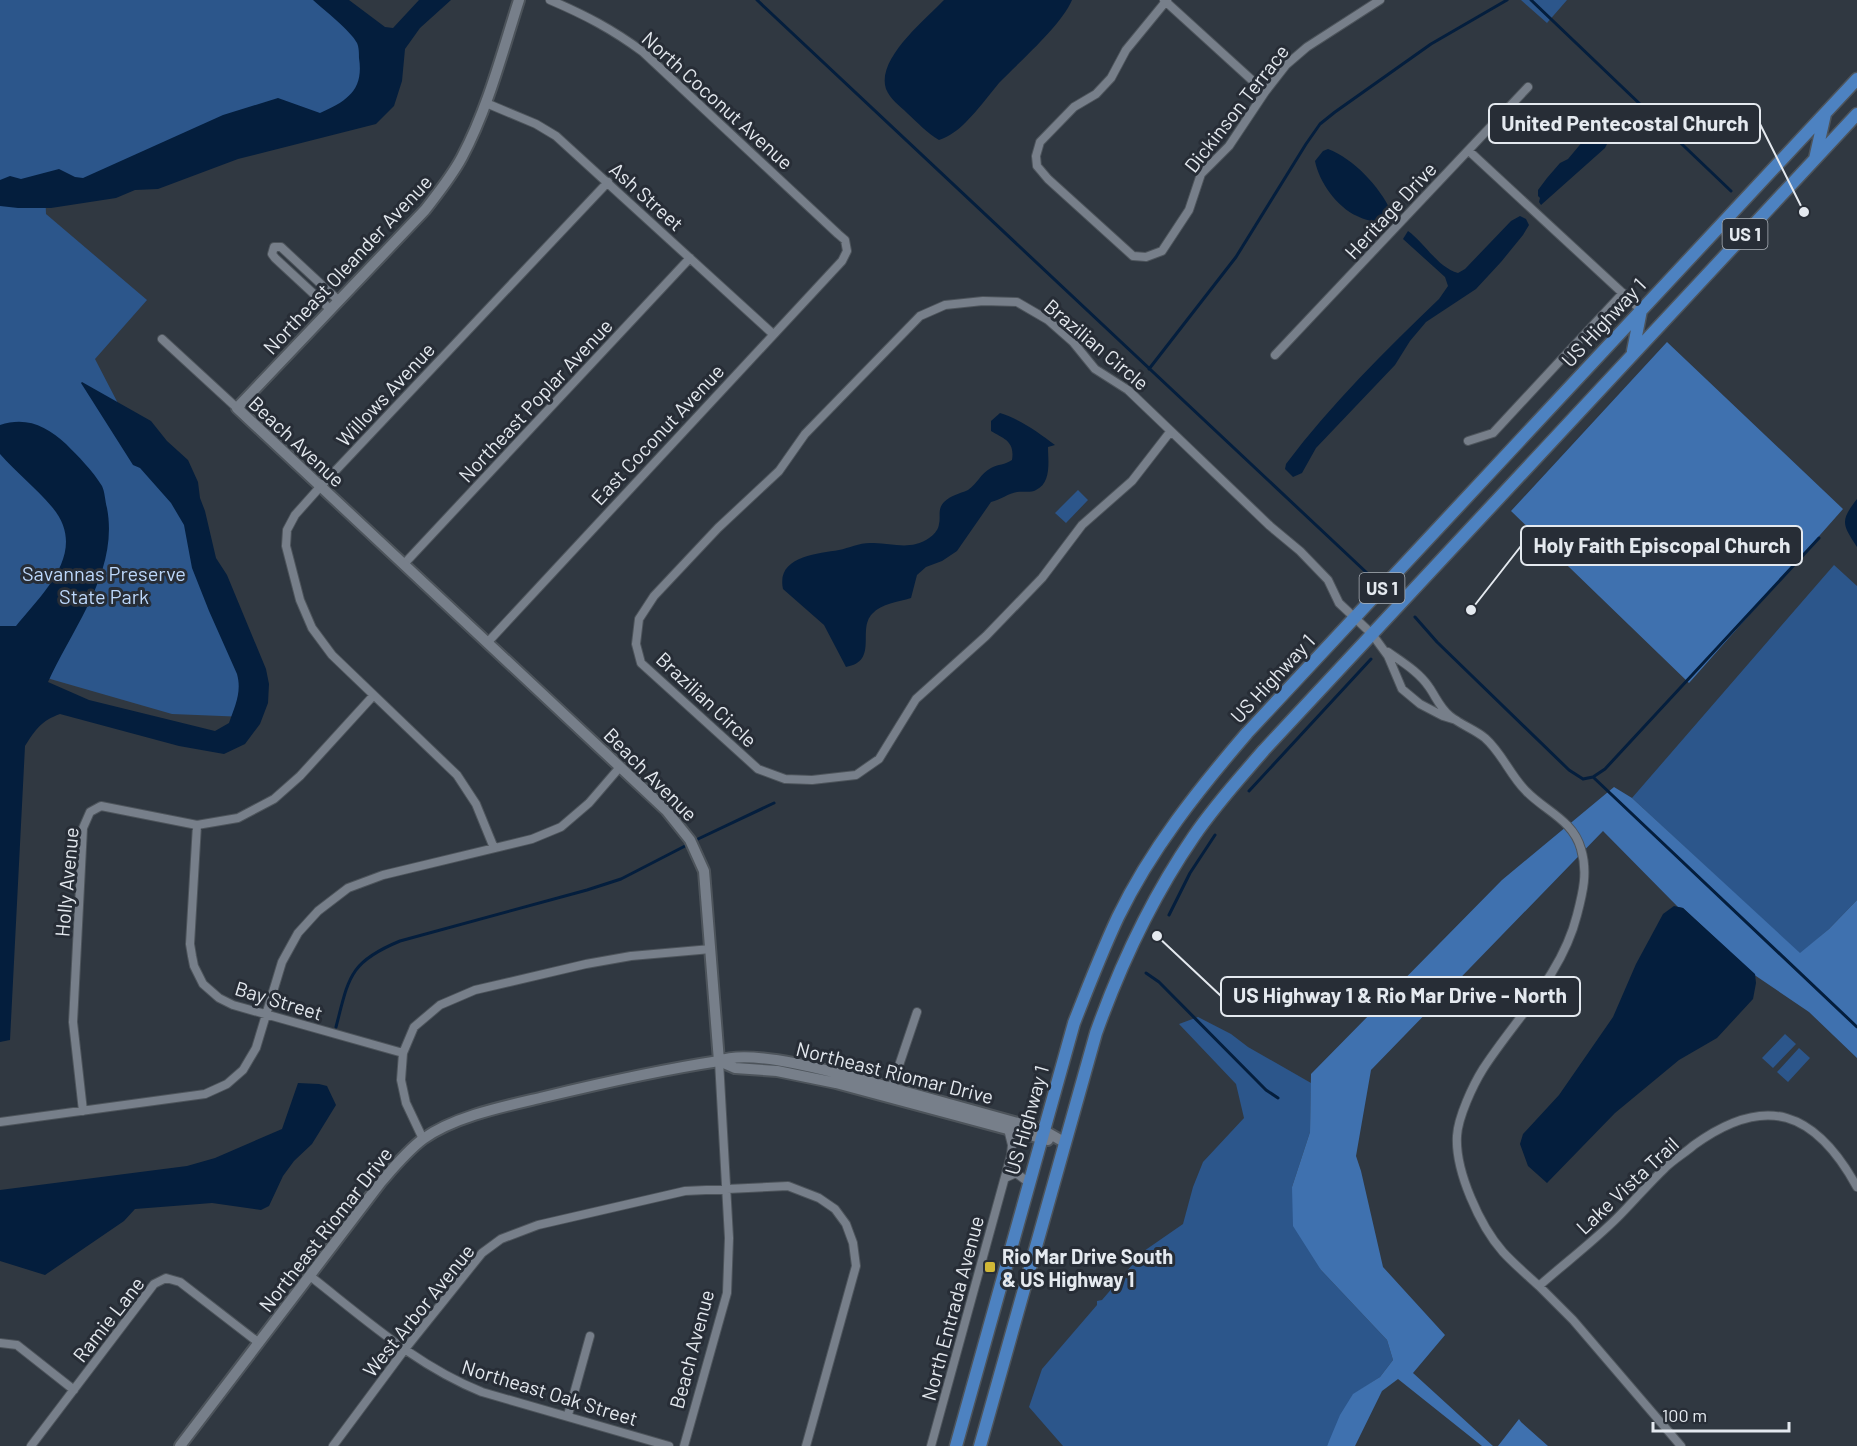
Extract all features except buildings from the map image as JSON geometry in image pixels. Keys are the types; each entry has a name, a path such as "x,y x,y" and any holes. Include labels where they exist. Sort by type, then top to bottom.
{"main road":[{"name":"US Highway 1","path":"956,1446 1074,1023 1094,970 1119,915 1177,820 1210,777 1355,618 1857,80"},
{"path":"1815,159 1826,113"},
{"name":"US 1","path":"980,1446 1095,1033 1139,928 1195,834 1228,790 1372,633 1857,114"},
{"path":"1632,355 1639,330 1641,310"}],"street":[{"name":"Northeast Oleander Avenue","path":"237,408 425,210 446,183 462,156 486,103 519,0"},
{"name":"North Coconut Avenue","path":"550,0 615,31 643,52 838,234 847,246"},
{"name":"Dickinson Terrace","path":"1165,0 1126,50 1111,78 1096,94 1074,107 1056,124 1040,142 1036,156 1037,166 1048,179 1133,256 1146,257 1162,251 1189,210 1200,174 1229,146 1265,92 1286,66 1307,47 1380,0"},
{"path":"1165,0 1265,92"},
{"name":"Heritage Drive","path":"1275,355 1528,87"},
{"name":"Ash Street","path":"486,103 536,124 555,136 773,334"},
{"path":"1469,151 1641,310"},
{"name":"Willows Avenue","path":"494,849 476,804 457,775 374,696 317,637 306,616 293,577 286,546 287,530 295,514 608,182"},
{"name":"East Coconut Avenue","path":"487,643 842,261 846,255 847,246"},
{"path":"274,247 281,247 334,305 275,258 272,254 274,247"},
{"name":"Northeast Poplar Avenue","path":"404,564 690,258"},
{"path":"1468,441 1493,433 1623,293"},
{"name":"Brazilian Circle","path":"1170,432 1132,481 1082,525 1042,578 986,636 916,699 879,759 856,775 812,780 785,779 758,769 641,663 636,644 639,619 654,597 718,528 779,471 805,434 920,316 945,305 983,301 1017,302 1048,320 1073,342 1095,369 1128,390 1268,524 1300,551 1328,580 1339,603 1355,618"},
{"name":"Beach Avenue","path":"162,339 666,810 696,850 704,871 711,949 729,1238 727,1293 684,1446"},
{"path":"1355,618 1372,633 1388,656 1402,689 1410,697 1443,716 1456,720"},
{"path":"1382,648 1415,671 1430,687 1441,707 1488,741 1500,753 1525,791 1565,822 1581,845 1585,884 1573,930 1564,952 1527,1010 1483,1069 1467,1098 1457,1136 1462,1178 1478,1214 1502,1251 1574,1320 1681,1446"},
{"name":"Holly Avenue","path":"83,1112 73,1022 83,828 90,812 101,806 197,825 238,818 274,800 300,776 374,696"},
{"path":"0,1122 205,1094 227,1084 243,1070 256,1047 282,962 298,933 318,910 348,888 383,875 532,840 561,827 589,803 620,767"},
{"name":"Bay Street","path":"197,825 190,944 194,966 203,984 219,998 233,1005 403,1053"},
{"path":"423,1139 406,1103 401,1080 403,1053 414,1027 440,1005 475,990 631,956 711,949"},
{"path":"890,1092 916,1012"},
{"name":"Northeast Riomar Drive","path":"180,1446 381,1182 423,1139 449,1125 513,1104 730,1057 779,1061 826,1070 1008,1129 1042,1135"},
{"name":"Northeast Riomar Drive","path":"890,1092 1064,1142"},
{"name":"Lake Vista Trail","path":"1539,1286 1611,1223 1675,1160 1722,1127 1743,1118 1763,1114 1776,1115 1791,1119 1808,1129 1833,1153 1857,1187"},
{"name":"North Entrada Avenue","path":"931,1446 1005,1178 1012,1145 1008,1129"},
{"path":"1005,1178 1016,1173 1028,1182"},
{"name":"West Arbor Avenue","path":"334,1446 405,1349 482,1253 501,1239 538,1225 685,1191 788,1186 819,1198 835,1209 846,1224 853,1243 856,1266 806,1446"},
{"name":"Northeast Oak Street","path":"309,1276 405,1349 457,1382 482,1392 669,1446"},
{"name":"Ramie Lane","path":"31,1446 154,1284 166,1278 180,1282 259,1343"},
{"path":"568,1415 590,1336"},
{"path":"0,1343 17,1346 74,1390"}],"green space":[{"name":"Savannas Preserve State Park","path":"0,0 331,0 372,44 364,105 45,189 46,214 147,300 95,359 124,415 244,619 246,717 172,714 19,670 0,693"},
{"path":"1521,0 1567,0 1547,23"},
{"path":"1078,490 1088,500 1066,523 1055,513"},
{"path":"1834,565 1857,586 1857,900 1800,954 1632,798"},
{"path":"1198,1017 1231,1034 1248,1047 1311,1083 1310,1132 1292,1187 1321,1270 1387,1340 1393,1360 1380,1377 1353,1395 1327,1446 1063,1446 1029,1407 1042,1369 1097,1305 1097,1301 1102,1300 1144,1251 1183,1224 1193,1187 1203,1162 1244,1118 1236,1084 1179,1024"},
{"path":"1785,1034 1796,1044 1773,1068 1762,1058"},
{"path":"1799,1048 1810,1058 1788,1082 1777,1072"}],"shaded area":[{"path":"313,0 349,0 385,27 393,28 419,0 451,0 420,28 405,49 402,81 394,106 376,124 238,159 158,189 135,190 116,198 51,208 0,206 0,180 10,176 21,179 59,169 75,177 83,178 223,115 278,98 320,113 346,99 352,93 359,78 357,43"},
{"path":"944,0 1072,0 1050,32 999,83 963,125 939,140 893,99 886,89 885,77 888,65 904,41"},
{"path":"1599,122 1614,122 1616,126 1605,148 1541,205 1538,190"},
{"path":"1328,149 1347,159 1365,174 1386,202 1391,211 1390,218 1380,223 1363,218 1350,212 1336,200 1320,177 1315,161 1323,151"},
{"path":"1520,216 1526,219 1529,225 1501,262 1476,289 1426,322 1410,341 1395,365 1316,448 1302,473 1293,477 1285,469 1286,464 1303,442 1359,378 1439,299 1448,286 1445,277 1403,239 1408,231 1444,266 1458,273 1465,269 1511,221"},
{"path":"1667,342 1843,509 1689,683 1511,511"},
{"path":"82,382 151,421 167,441 188,460 198,482 216,558 227,575 266,669 269,684 268,703 260,724 245,744 224,754 179,746 60,714 43,723 36,730 25,746 10,1040 0,1042 0,626 16,626 39,599 58,570 64,555 66,539 62,523 52,507 0,454 0,425 10,422 27,422 51,432 90,469 102,486 107,508 109,531 100,576 48,682 89,700 215,731 229,723 238,693 237,674 192,568 184,525 171,503 140,468 133,465"},
{"path":"1000,413 1036,431 1055,445 1048,447 1048,471 1045,482 1034,491 1014,493 991,502 957,551 942,561 926,567 917,575 911,598 885,605 872,614 866,628 865,652 856,664 846,667 824,625 783,589 782,578 786,570 792,563 810,555 866,543 910,545 920,543 930,537 938,528 940,510 944,502 968,490 988,470 1012,460 1010,445 991,431 991,421"},
{"path":"1857,499 1857,547 1845,523"},
{"path":"1614,787 1632,798 1800,953 1829,929 1857,900 1857,1058 1809,1012 1756,976 1683,908 1678,907 1603,831 1371,1070 1356,1156 1383,1267 1445,1335 1413,1373 1493,1446 1482,1446 1398,1379 1382,1391 1355,1446 1327,1446 1340,1415 1353,1394 1380,1377 1393,1360 1387,1340 1321,1270 1293,1226 1292,1187 1310,1132 1311,1074 1502,880"},
{"path":"1674,906 1683,908 1755,974 1753,999 1717,1038 1679,1060 1615,1113 1547,1183 1528,1166 1520,1144 1523,1134 1559,1095 1613,1017 1636,964 1663,914"},
{"path":"298,1083 327,1086 336,1105 312,1144 294,1161 283,1176 269,1206 261,1210 212,1203 135,1209 124,1221 45,1275 0,1261 0,1190 187,1166 215,1158 282,1129"},
{"path":"1519,1419 1521,1422 1548,1446 1498,1446"}],"waterway":[{"path":"757,0 1367,573"},
{"path":"1149,369 1236,257 1320,124 1431,44 1507,0"},
{"path":"1531,0 1731,191"},
{"path":"1415,617 1437,642 1569,770 1583,779 1593,777 1605,769 1819,538"},
{"path":"1249,791 1371,659"},
{"path":"1593,777 1857,1027"},
{"path":"698,839 774,803"},
{"path":"1169,915 1190,873 1215,835"},
{"path":"336,1027 344,995 354,973 370,956 383,949 400,941 621,879 687,845"},
{"path":"1146,973 1159,982 1266,1090 1278,1098"}],"place":[{"name":"United Pentecostal Church","path":"1804,212"},
{"name":"Holy Faith Episcopal Church","path":"1471,610"},
{"name":"US Highway 1 & Rio Mar Drive - North","path":"1157,936"},
{"name":"Rio Mar Drive South & US Highway 1","path":"990,1267"}]}
